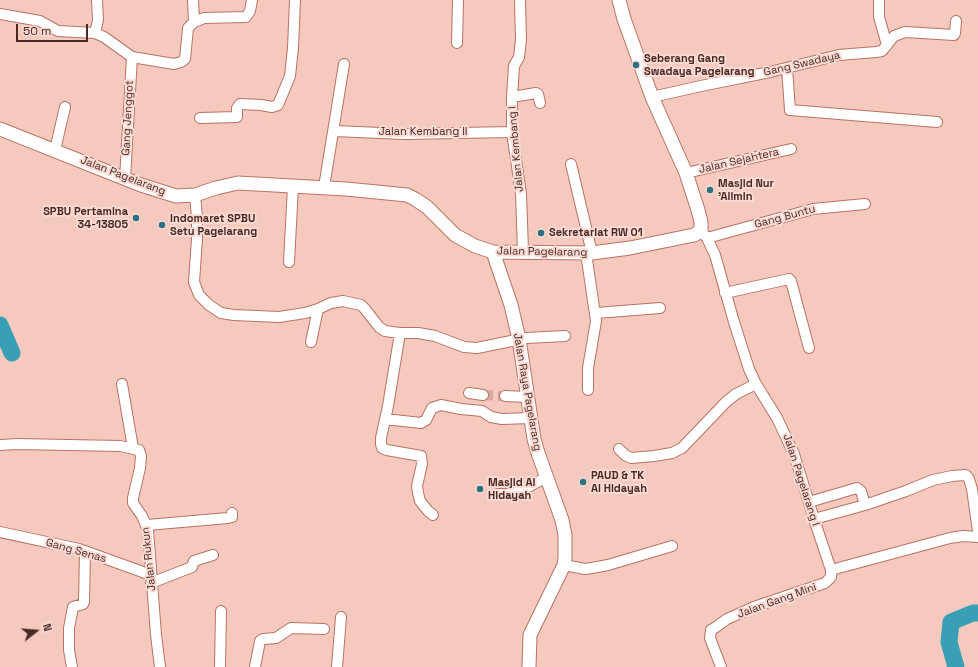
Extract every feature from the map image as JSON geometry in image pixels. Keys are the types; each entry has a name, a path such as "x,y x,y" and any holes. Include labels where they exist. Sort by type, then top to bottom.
{"street":[{"path":"95,33 98,20 97,0"},
{"path":"193,0 194,22"},
{"path":"0,14 44,22 58,31 95,33 104,37 132,57 177,63 183,61 185,57 188,28 194,22 204,18 246,17 250,10 252,0"},
{"path":"200,118 237,117 237,108 240,104 272,107 278,105 290,76 295,0"},
{"path":"457,43 458,0"},
{"name":"Jalan Kembang I","path":"520,0 521,40 519,57 514,66 512,132 521,194 523,252"},
{"path":"619,0 624,19 652,97 686,174 704,234"},
{"path":"879,0 879,16 887,45"},
{"name":"Gang Swadaya","path":"652,97 787,68 839,55 882,51 894,36 905,32 954,35 956,32 956,21"},
{"name":"Gang Jenggot","path":"125,179 132,57"},
{"path":"324,187 344,64"},
{"path":"787,68 790,110 937,122"},
{"path":"512,97 536,93 538,94 540,103"},
{"path":"55,150 65,107"},
{"name":"Jalan Pagelarang","path":"0,129 151,189 176,196 195,195 221,186 238,183 324,187 407,195 421,203 455,235 464,241 493,252 589,253 630,248 704,234"},
{"name":"Jalan Kembang II","path":"334,131 405,134 512,132"},
{"name":"Jalan Sejahtera","path":"686,174 791,149"},
{"path":"571,164 589,253 596,313 595,331 588,368 588,390"},
{"path":"289,262 293,186"},
{"path":"195,195 197,239 194,282 198,294 209,305 221,313 279,317 305,313 331,303 343,301 356,303 365,309 385,331 418,333 435,336 464,347 478,348 519,340 564,336"},
{"name":"Gang Buntu","path":"704,234 812,209 865,204"},
{"name":"Jalan Pagelarang I","path":"704,234 715,256 744,355 756,384 785,432 794,454 831,570"},
{"name":"Jalan Raya Pagelarang","path":"493,252 511,305 519,340 530,418 538,453 562,520 565,535 564,565 530,635 529,667"},
{"path":"725,294 789,279 791,281 809,348"},
{"path":"596,313 660,308"},
{"path":"312,342 318,309"},
{"path":"400,333 381,438 382,448 390,451 418,455 422,458 422,464 417,479 418,493 420,501 428,512 433,515"},
{"path":"0,445 120,446 133,448 122,384"},
{"path":"619,449 631,458 672,453 682,448 726,402 736,394 756,384"},
{"path":"469,393 483,395"},
{"path":"505,396 527,398"},
{"path":"385,419 421,422 426,420 432,408 441,405 482,411 491,417 502,420 530,418"},
{"name":"Jalan Rukun","path":"133,448 138,450 142,456 133,503 147,525 160,667"},
{"path":"814,519 865,505 933,480 965,475 967,476 972,489 978,531"},
{"path":"498,494 508,494 520,491 547,477"},
{"path":"809,502 857,488 862,491 865,505"},
{"path":"147,525 228,518 232,517 232,513"},
{"name":"Gang Senas","path":"0,532 85,551 151,579"},
{"path":"831,570 950,538 964,536 978,537"},
{"path":"564,565 585,569 592,568 608,565 672,546"},
{"path":"72,667 69,650 70,628 73,607 83,604 84,602 85,551"},
{"path":"151,579 192,567 194,561 213,555"},
{"name":"Jalan Gang Mini","path":"721,667 710,638 711,630 728,619 754,608 825,583 831,577 831,570"},
{"path":"220,667 221,611"},
{"path":"336,667 341,617"},
{"path":"255,667 260,641 263,639 276,638 291,628 324,629"}],"waterway":[{"path":"0,325 12,353"},
{"path":"956,667 949,642 951,622 973,613 978,613"}],"tunnel":[{"path":"483,395 505,396"}],"place":[{"name":"Seberang Gang Swadaya Pagelarang","path":"636,65"},
{"name":"Masjid Nur 'Alimin","path":"710,190"},
{"name":"SPBU Pertamina 34-13805","path":"136,218"},
{"name":"Indomaret SPBU Setu Pagelarang","path":"162,225"},
{"name":"Sekretariat RW 01","path":"541,233"},
{"name":"PAUD & TK Al Hidayah","path":"583,482"},
{"name":"Masjid Al Hidayah","path":"480,489"}]}
